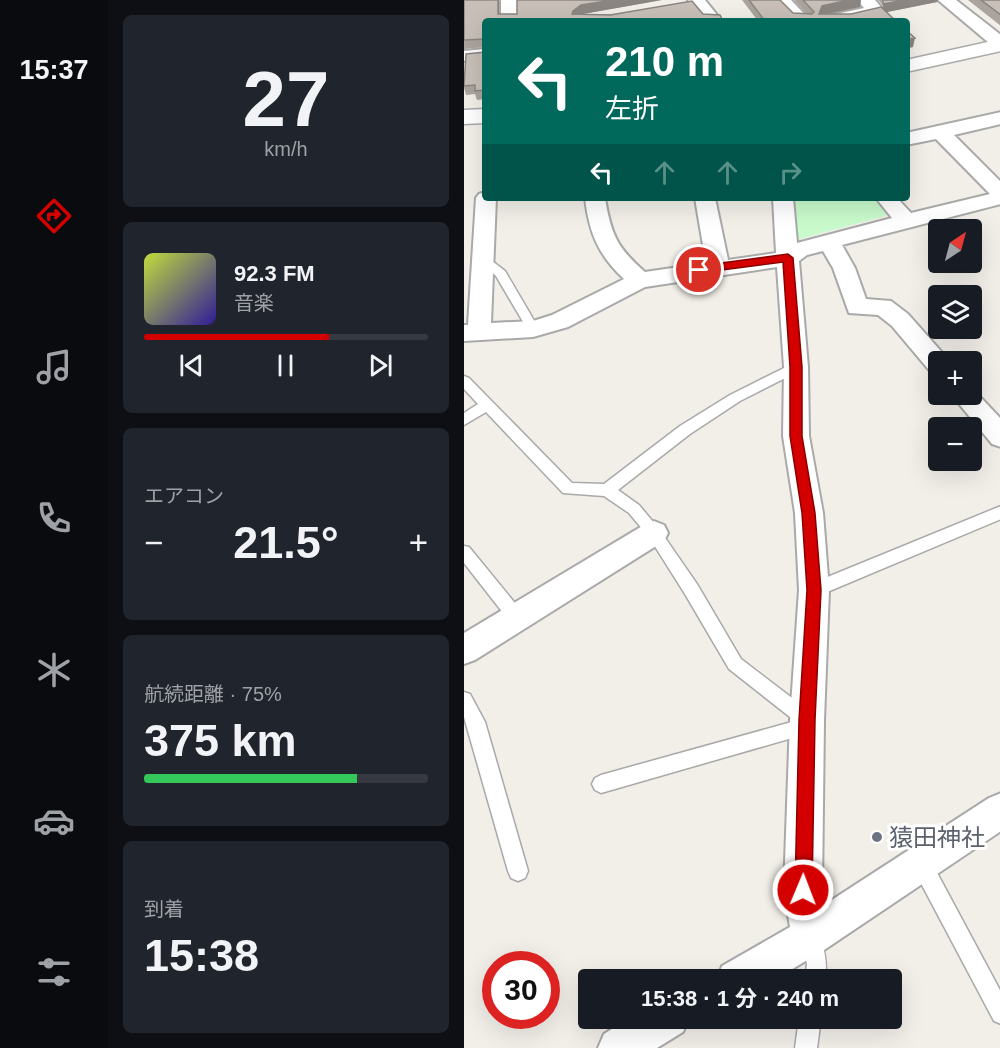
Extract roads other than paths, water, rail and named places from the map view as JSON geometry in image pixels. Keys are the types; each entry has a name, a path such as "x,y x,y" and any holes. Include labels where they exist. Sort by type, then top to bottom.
{"street":[{"path":"509,0 509,18"},
{"path":"782,0 800,18"},
{"path":"842,18 873,11 865,0"},
{"path":"946,0 1001,44"},
{"path":"693,1 711,18"},
{"path":"910,65 1001,44"},
{"path":"464,56 482,54"},
{"path":"464,117 482,116"},
{"path":"910,138 1001,118"},
{"path":"940,132 1001,194"},
{"path":"464,194 482,192"},
{"path":"485,201 477,251 472,332 533,329 560,321 640,280 788,258 799,250 1001,198"},
{"path":"595,201 600,234 606,246 618,261 640,280"},
{"path":"706,201 718,267"},
{"path":"783,201 796,367 796,436 809,513 814,590 807,723 803,890 810,936"},
{"path":"889,201 906,221"},
{"path":"829,242 844,268 857,307 883,307 900,320 928,352"},
{"path":"973,405 1001,437"},
{"path":"464,650 654,533"},
{"path":"754,969 810,936 1001,810"},
{"path":"618,1048 650,1029"}],"lane":[{"path":"477,251 501,274 533,329"},
{"path":"607,490 685,430 735,398 796,367"},
{"path":"464,381 568,489 607,490 634,509 654,533 692,589 736,664 807,723"},
{"path":"464,420 488,404"},
{"path":"814,590 1001,512"},
{"path":"464,552 517,618"},
{"path":"464,700 476,722 518,871"},
{"path":"601,784 807,723"},
{"path":"921,863 1001,1014"},
{"path":"810,936 816,969"},
{"path":"806,1048 809,1029"}],"place":[{"name":"猿田神社","path":"877,837"}]}
